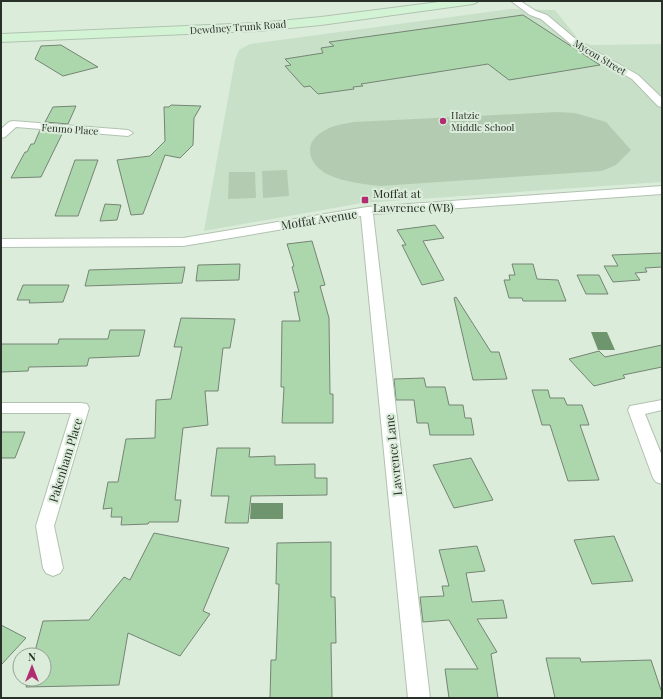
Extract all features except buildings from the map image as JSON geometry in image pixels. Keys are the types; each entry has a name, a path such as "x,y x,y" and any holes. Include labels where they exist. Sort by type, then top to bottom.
{"main road":[{"name":"Dewdney Trunk Road","path":"1,38 258,27 321,21 473,1"}],"street":[{"name":"Mycon Street","path":"514,1 533,13 544,17 575,43 635,77 662,104"},
{"name":"Fenmo Place","path":"1,135 13,124 128,133"},
{"name":"Moffat Avenue","path":"1,243 183,242 367,212 662,190"},
{"name":"Lawrence Lane","path":"367,212 419,698"},
{"path":"662,405 636,410 662,478"},
{"name":"Pakenham Place","path":"1,408 81,408 45,526 53,568"}],"shaded area":[{"name":"Hatzic Middle School","path":"510,9 555,10 579,40 591,45 662,44 662,182 362,203 204,231 235,60 239,50 250,44"},
{"path":"557,112 575,113 606,122 631,150 616,165 602,171 380,186 348,181 329,175 317,166 310,155 310,149 315,137 330,128 346,123"},
{"path":"287,170 289,196 263,198 262,171"},
{"path":"229,172 255,172 256,198 228,199"},
{"path":"591,332 607,332 615,350 598,350"},
{"path":"251,503 283,503 283,519 250,519"}],"place":[{"name":"Hatzic Middle School","path":"443,121"},
{"name":"Moffat at Lawrence (WB)","path":"365,200"}]}
